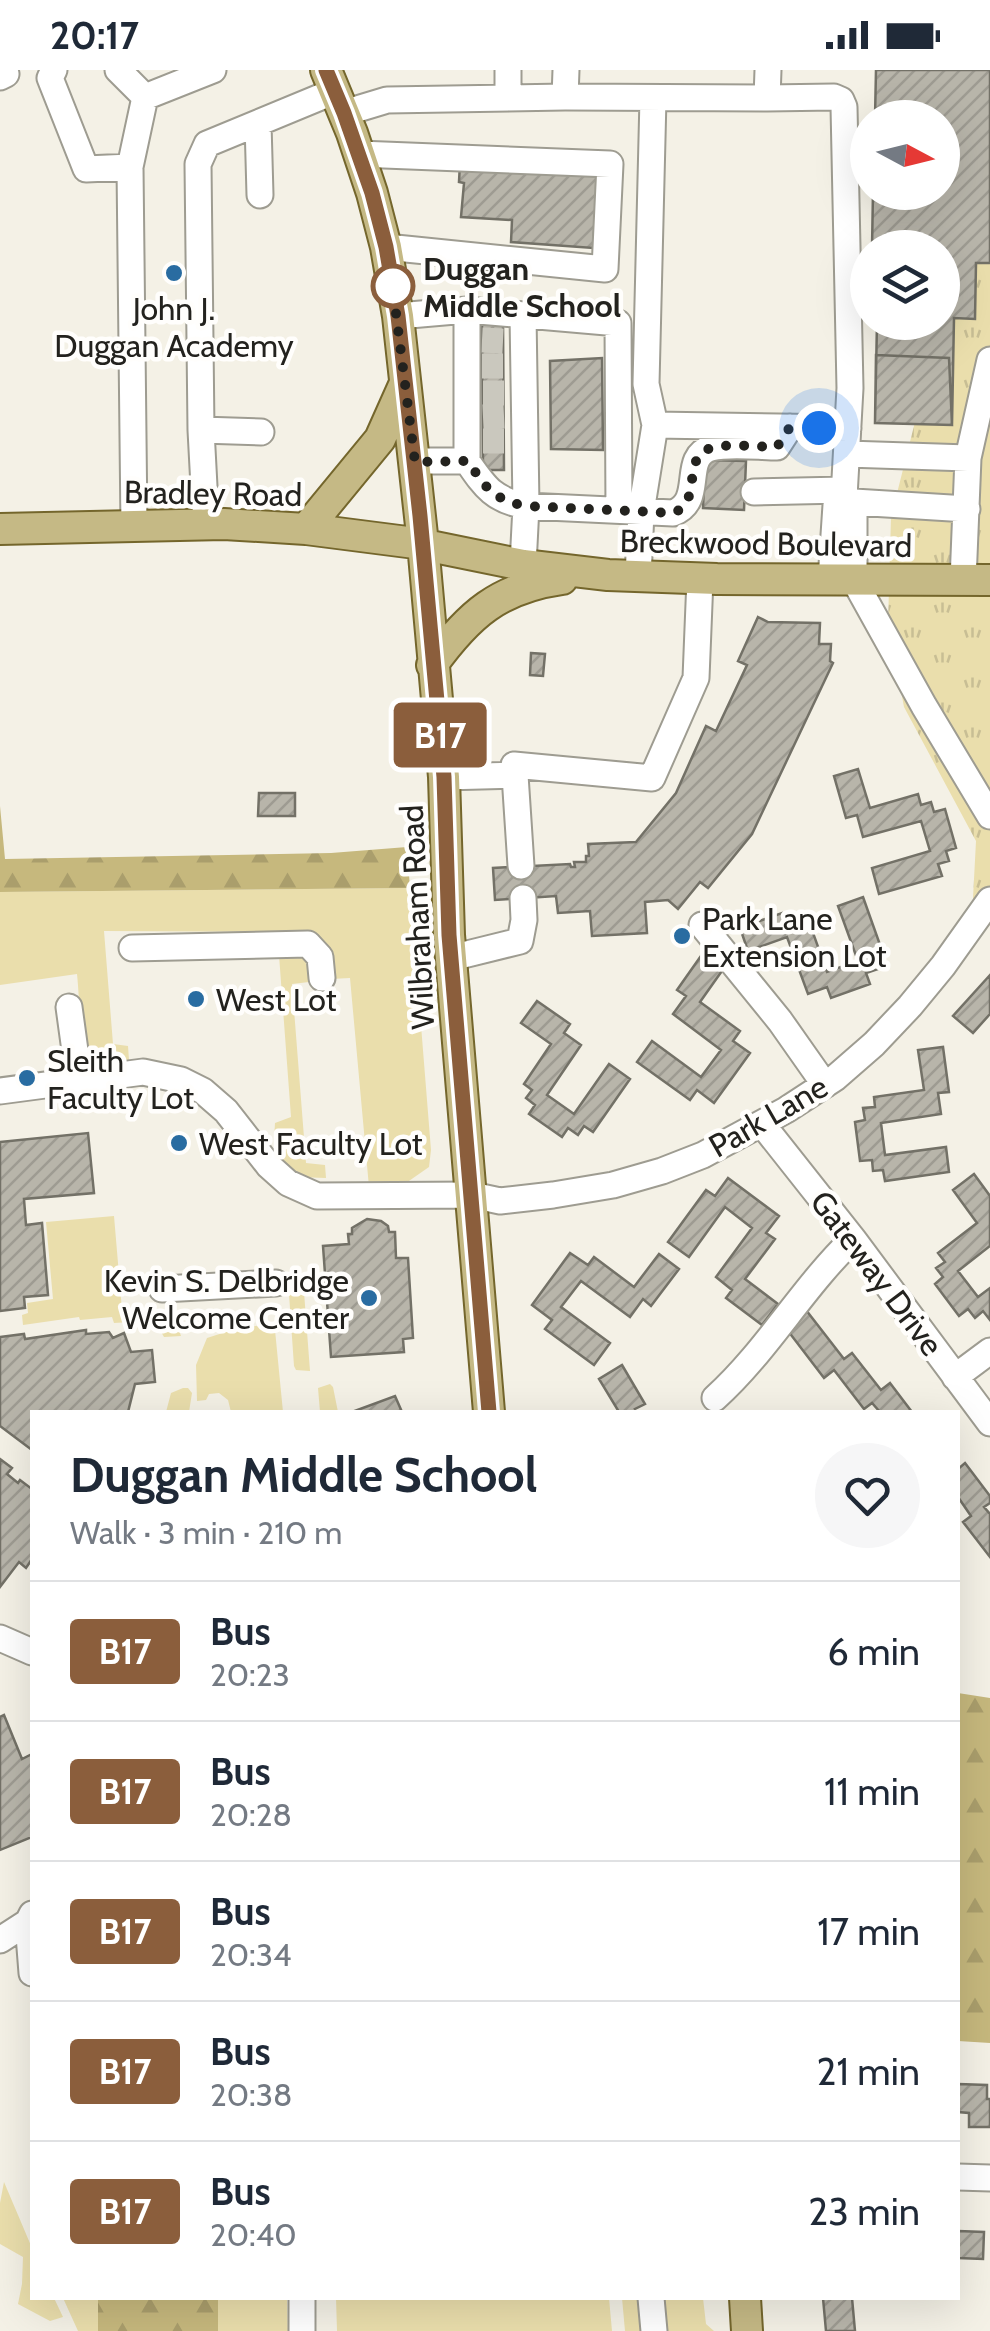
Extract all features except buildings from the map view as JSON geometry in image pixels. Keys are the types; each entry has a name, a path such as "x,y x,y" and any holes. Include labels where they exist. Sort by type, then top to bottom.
{"main road":[{"name":"Wilbraham Road","path":"335,91 378,212 398,316 444,777 451,958 489,1410"},
{"path":"306,529 380,439 405,382"},
{"name":"Bradley Road","path":"0,528 206,524 306,529 423,544"},
{"name":"Breckwood Boulevard","path":"423,544 523,565 598,574 700,579 977,580"},
{"path":"432,665 466,624 496,599 533,583 598,574"},
{"path":"745,2300 747,2331"}],"street":[{"path":"54,70 50,78 86,170 130,167"},
{"path":"118,70 145,97"},
{"path":"145,97 213,70"},
{"path":"508,70 508,98"},
{"path":"566,70 566,97"},
{"path":"767,98 768,70"},
{"path":"206,524 198,164 208,144 335,91 387,100 841,100 850,388 847,496"},
{"path":"134,526 130,167 145,97"},
{"path":"630,511 655,425 646,384 653,98"},
{"path":"258,123 260,195"},
{"path":"359,154 610,164 605,270 386,247"},
{"path":"466,310 494,353 486,489 512,503 673,513 689,502 699,456 710,448 777,447 790,427"},
{"path":"398,316 466,310 618,323 638,576"},
{"path":"523,315 494,353 492,420 526,506 523,565"},
{"path":"977,580 967,510 968,458 990,360"},
{"path":"415,462 492,420"},
{"path":"655,425 848,428"},
{"path":"201,430 260,432"},
{"path":"847,454 968,458"},
{"path":"754,492 847,496 967,510"},
{"path":"847,496 836,505 843,580 990,816"},
{"path":"521,866 514,766 652,778 696,678 700,579"},
{"path":"444,777 515,775"},
{"path":"451,958 520,941 523,898"},
{"name":"Park Lane","path":"0,1091 143,1072 181,1080 203,1091 226,1111 278,1175 317,1196 472,1194 507,1200 612,1185 703,1156 826,1085 855,1062 910,1006 990,900"},
{"path":"702,926 826,1085"},
{"path":"132,948 308,944 320,957 322,978"},
{"path":"69,1007 79,1080"},
{"name":"Gateway Drive","path":"762,1124 990,1423"},
{"path":"715,1398 740,1376 827,1264 853,1239"},
{"path":"162,1289 276,1283"},
{"path":"955,1377 990,1351"},
{"path":"0,1638 30,1651"},
{"path":"0,1940 30,1918"},
{"path":"960,2178 990,2178"},
{"path":"302,2300 302,2331"},
{"path":"652,2300 654,2331"}],"green space":[{"path":"990,126 990,915 973,898 976,841 904,707 888,623 891,517 936,340 960,340 960,248"},
{"path":"0,806 5,859 331,853 407,847 410,888 0,892"},
{"path":"410,888 431,1150 429,1167 406,1183 369,1187 350,978 331,979 327,950 315,935 104,931 113,1044 128,1046 125,1067 95,1070 90,1061 83,1037 77,974 0,985 0,892"},
{"path":"300,954 306,958 309,982 292,984 306,1163 325,1165 326,1178 298,1177 279,1160 274,1139 275,1123 291,1117 279,955"},
{"path":"114,1216 122,1310 128,1311 130,1322 114,1323 112,1317 79,1317 23,1325 27,1303 53,1299 46,1222"},
{"path":"304,1292 310,1371 296,1370 294,1366 289,1294"},
{"path":"142,1310 167,1316 181,1336 164,1337 155,1321 146,1324"},
{"path":"270,1324 275,1330 283,1410 230,1410 228,1400 219,1393 197,1401 196,1365 207,1338"},
{"path":"330,1384 333,1387 338,1410 320,1410 318,1388"},
{"path":"188,1388 192,1393 189,1410 167,1410 171,1393"},
{"path":"960,1693 990,1698 990,2043 960,2041"},
{"path":"4,2182 30,2243 30,2300 55,2300 63,2317 50,2321 18,2304 23,2257 0,2244"},
{"path":"64,2300 98,2300 98,2331 78,2331"},
{"path":"98,2300 218,2300 218,2331 98,2331"},
{"path":"218,2300 287,2300 288,2331 218,2331"},
{"path":"336,2300 609,2300 612,2331 337,2331"},
{"path":"622,2300 641,2300 644,2331 625,2331"},
{"path":"656,2300 703,2300 706,2324 714,2331 660,2331"}],"tunnel":[{"path":"482,340 503,341"},
{"path":"482,366 503,366"},
{"path":"483,393 504,393"},
{"path":"483,417 504,416"},
{"path":"483,441 504,441"}],"bus line":[{"name":"B17","path":"326,70 372,193 398,316 444,777 449,935 489,1410"}],"place":[{"name":"John J. Duggan Academy","path":"174,273"},
{"name":"Duggan Middle School","path":"393,286"},
{"name":"Park Lane Extension Lot","path":"682,936"},
{"name":"West Lot","path":"196,999"},
{"name":"Sleith Faculty Lot","path":"27,1078"},
{"name":"West Faculty Lot","path":"179,1143"},
{"name":"Kevin S. Delbridge Welcome Center","path":"369,1298"}],"route":[{"path":"393,286 392,282 415,462 468,461 486,489 512,503 673,513 689,502 693,470 699,456 710,448 777,447 790,427 819,428"}]}
